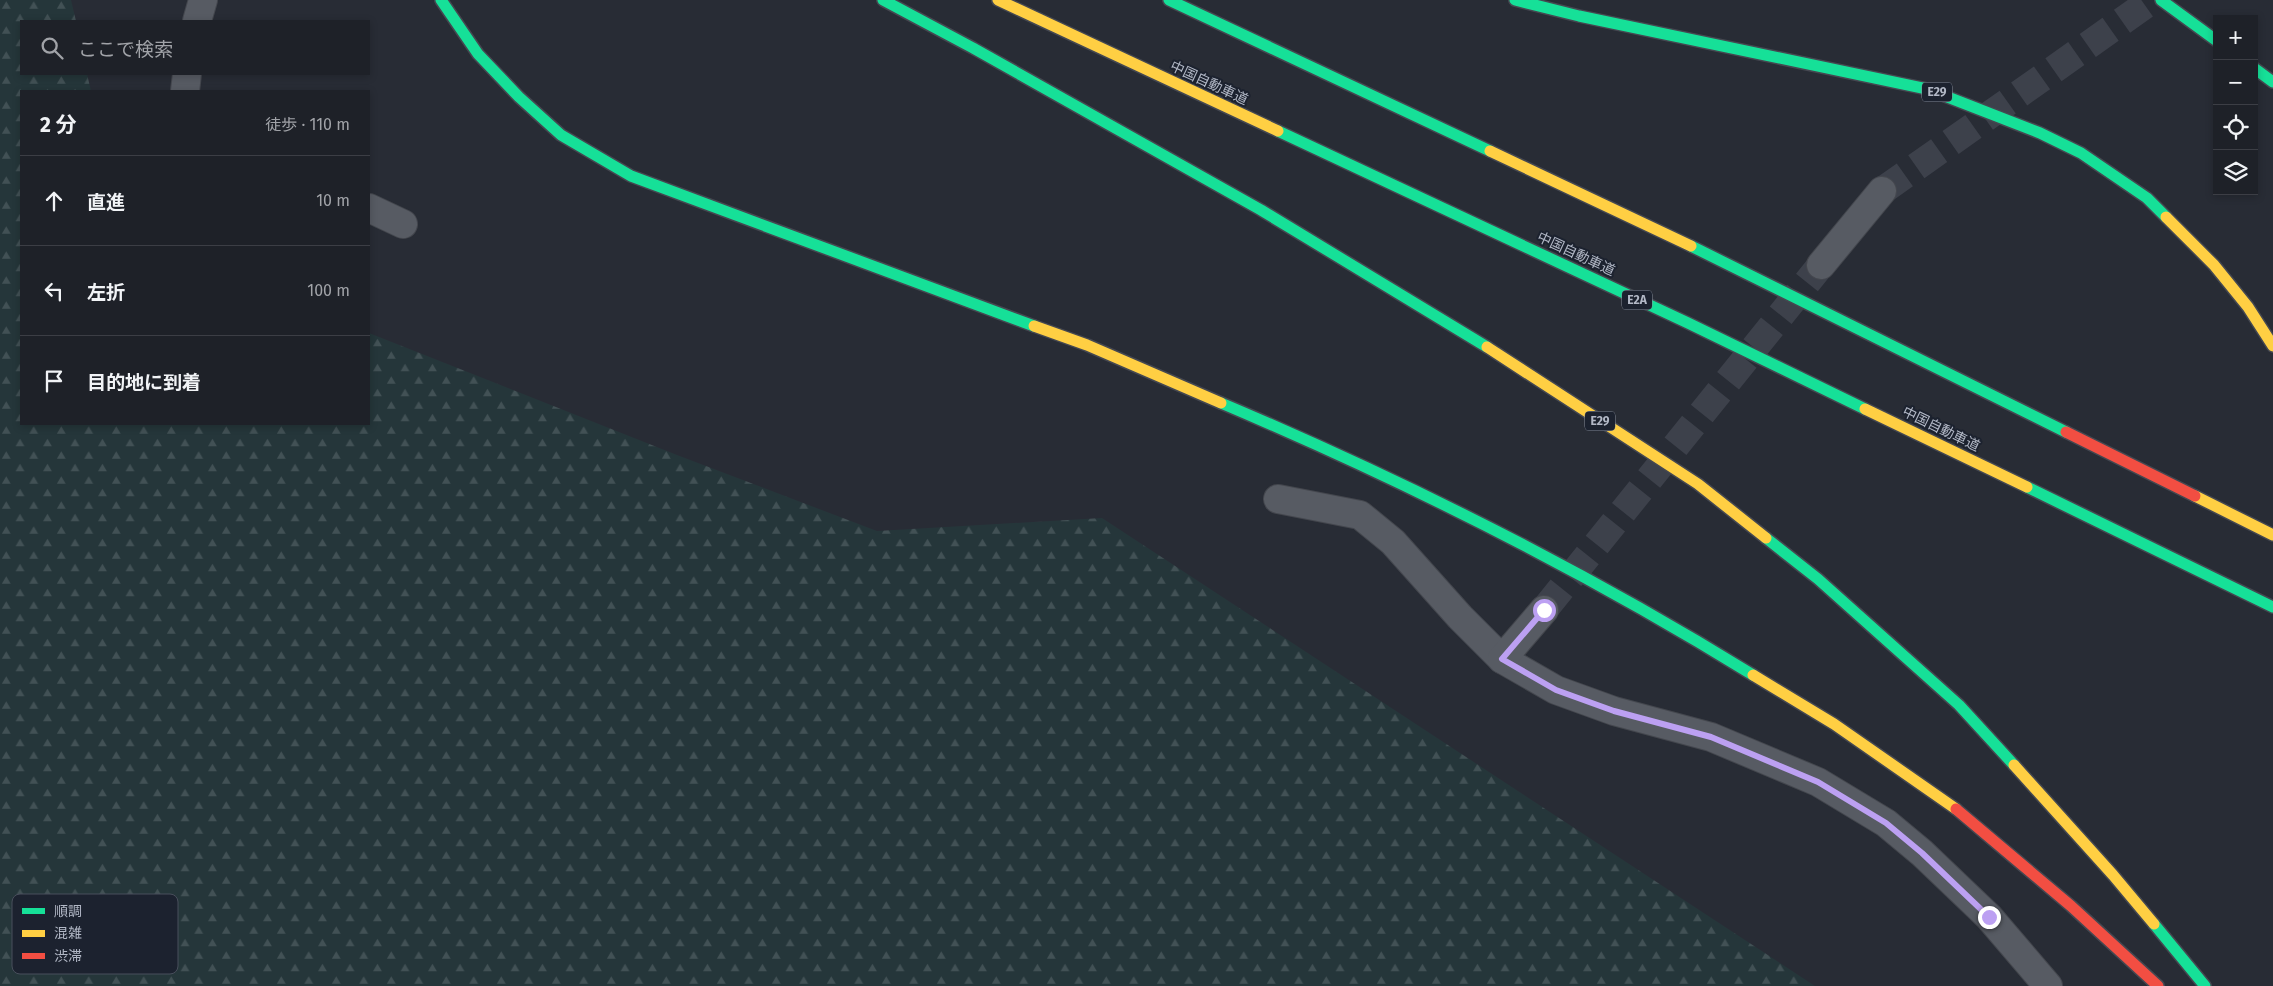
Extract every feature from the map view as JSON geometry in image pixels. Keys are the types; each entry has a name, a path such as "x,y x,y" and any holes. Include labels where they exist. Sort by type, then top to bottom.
{"highway":[{"path":"440,0 478,54 526,103 562,135 631,176 1087,345 1307,439 1496,529 1687,634 1834,724 1966,816 2071,906 2158,986"},
{"name":"E29","path":"883,0 973,48 1269,215 1468,334 1698,484 1818,579 1958,705 2113,875 2205,986"},
{"name":"中国自動車道","path":"998,0 1697,328 2273,607"},
{"path":"1169,0 1727,264 2273,535"},
{"name":"E29","path":"1515,0 1579,16 1928,89 2040,133 2081,153 2147,198 2214,265 2248,306 2273,346"},
{"path":"2160,0 2213,38"},
{"path":"2258,71 2273,82"}],"street":[{"path":"197,20 204,0"},
{"path":"185,90 187,75"},
{"path":"1821,266 1882,191"},
{"path":"370,208 403,224"},
{"path":"1278,499 1360,515 1393,542 1460,617 1502,659 1556,690 1614,711 1711,737 1729,744 1818,782 1877,818 1922,853 1989,917 2048,986"},
{"path":"1502,659 1544,610"}],"green space":[{"path":"0,0 71,0 76,20 20,20 20,75 87,75 91,90 20,90 20,425 370,425 370,333 677,455 877,531 1102,518 1815,986 0,986"}],"tunnel":[{"path":"1882,191 2152,0"},
{"path":"1544,610 1821,265"}],"traffic: fast":[{"path":"441,0 478,54 519,97 561,135 631,176 1034,326"},
{"path":"883,0 973,48 1261,210 1487,347"},
{"path":"1169,0 1490,151"},
{"path":"1515,0 1579,16 1927,89 2040,133 2081,153 2147,198 2166,217"},
{"path":"2161,0 2213,38"},
{"path":"2258,71 2273,82"},
{"path":"1278,131 1688,323 1865,409"},
{"path":"1691,246 2066,432"},
{"path":"1221,403 1358,464 1492,529 1624,599 1753,675"},
{"path":"2027,487 2273,607"},
{"path":"1766,538 1818,579 1959,705 2014,765"},
{"path":"2154,924 2205,986"}],"traffic: slow":[{"path":"998,0 1278,131"},
{"path":"1490,151 1691,246"},
{"path":"2166,217 2214,265 2248,307 2273,346"},
{"path":"1034,326 1087,345 1221,403"},
{"path":"1487,347 1698,484 1766,538"},
{"path":"1865,409 2027,487"},
{"path":"2195,496 2273,535"},
{"path":"1753,675 1834,724 1956,809"},
{"path":"2014,765 2113,875 2154,924"}],"traffic: jam":[{"path":"2066,432 2195,496"},
{"path":"1956,809 2071,906 2158,986"}],"route":[{"path":"1544,610 1502,659 1556,690 1614,711 1711,737 1818,782 1886,823 1922,853 1989,917"}]}
